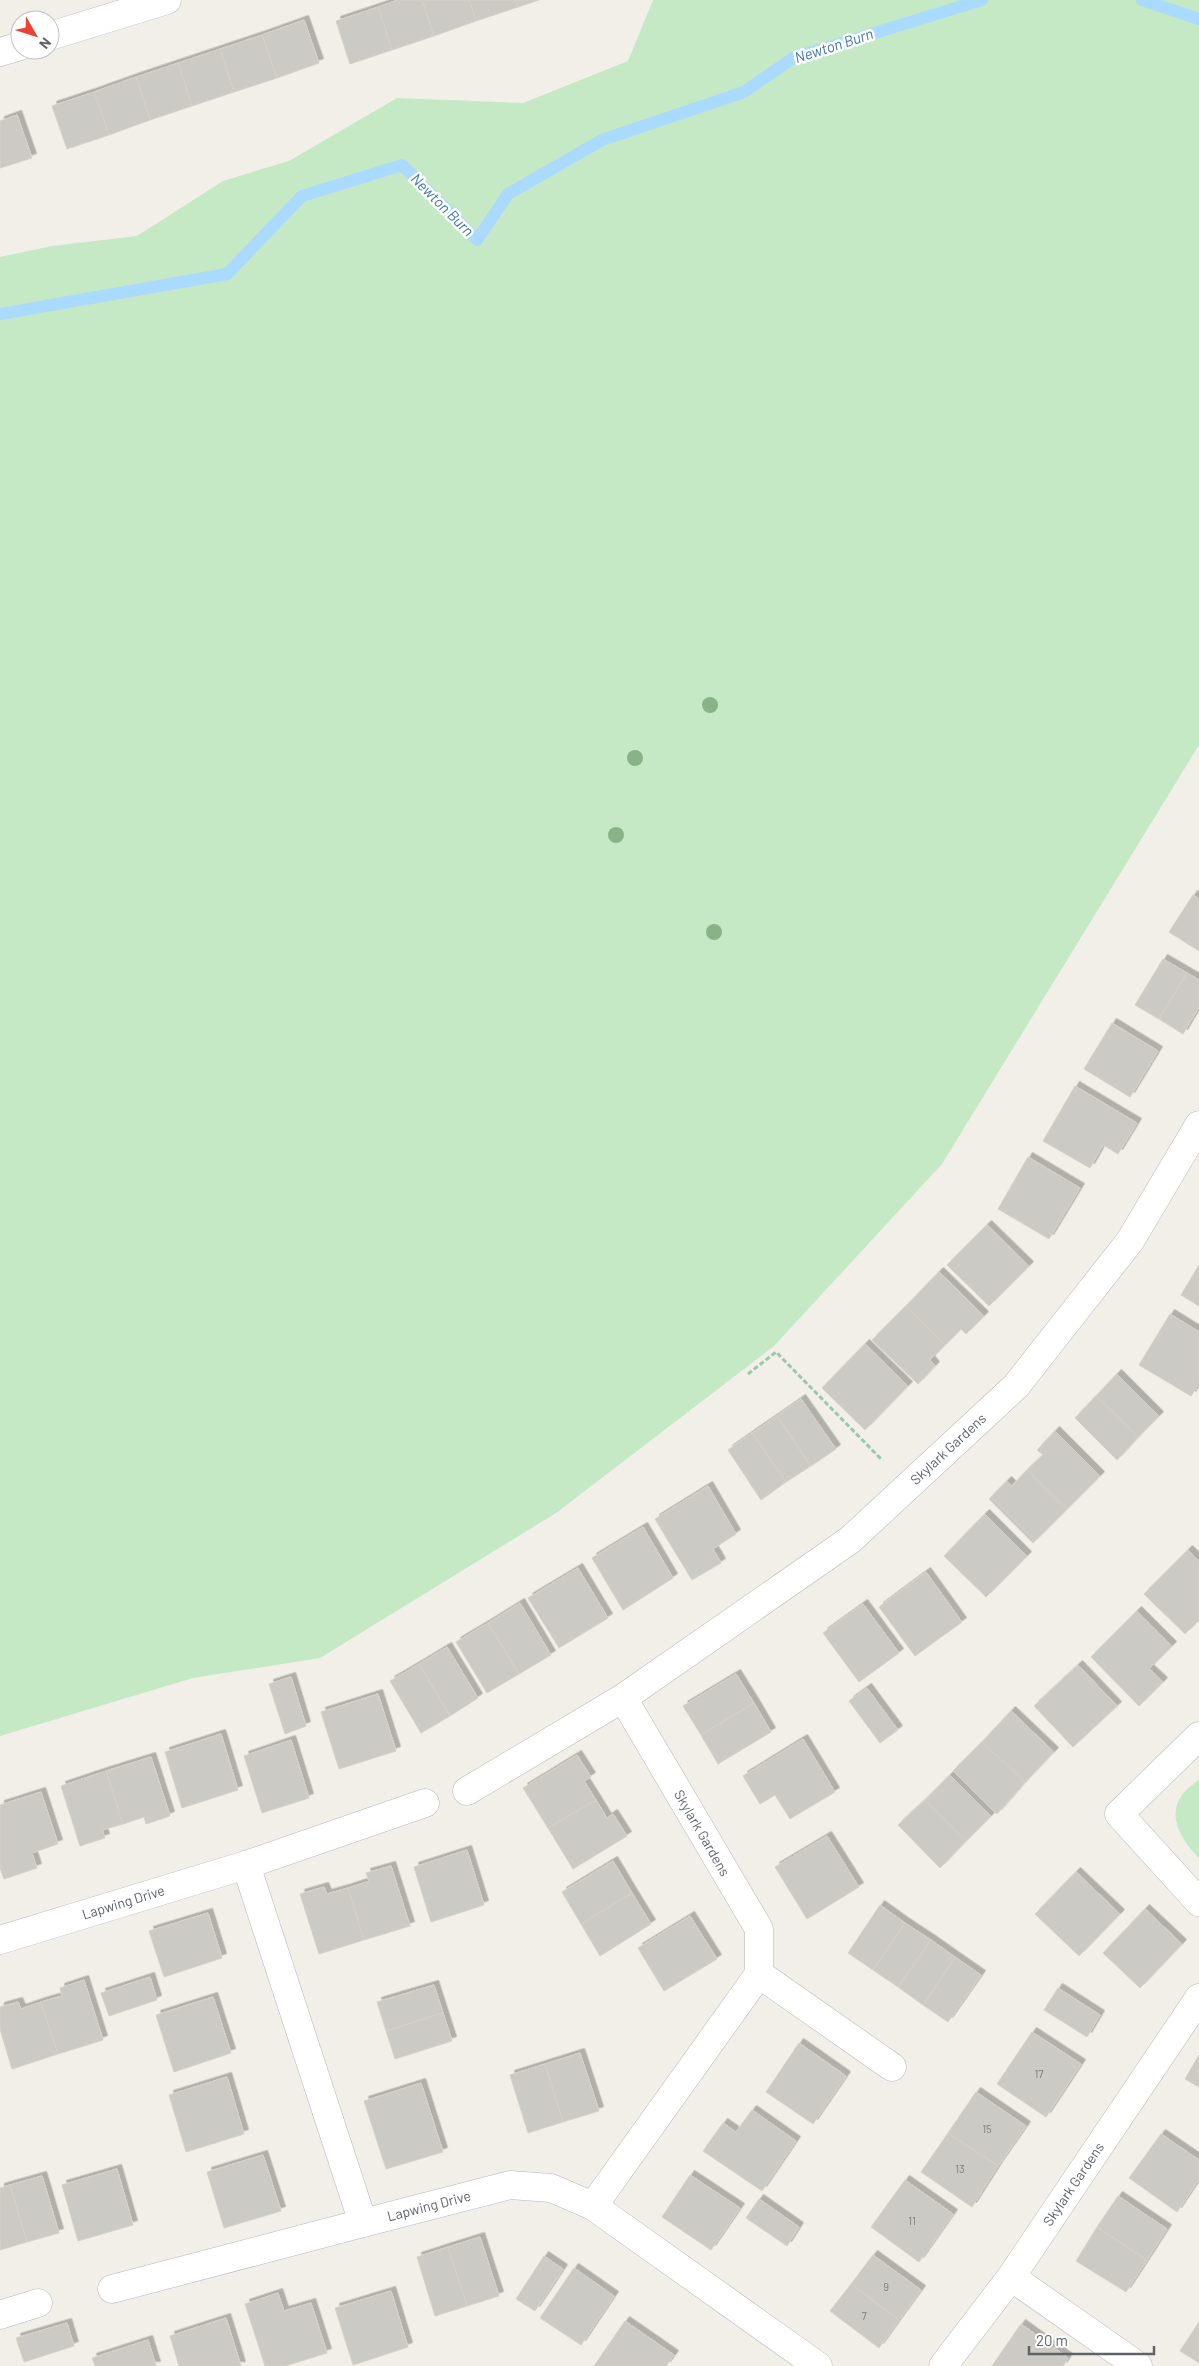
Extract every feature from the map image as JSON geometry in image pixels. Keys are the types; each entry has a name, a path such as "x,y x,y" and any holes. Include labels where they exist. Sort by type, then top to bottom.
{"street":[{"path":"60,33 166,0"},
{"name":"Skylark Gardens","path":"467,1791 622,1698 850,1540 1016,1386 1130,1241 1199,1125"},
{"name":"Skylark Gardens","path":"622,1698 759,1929 759,1974"},
{"path":"1199,1736 1119,1814 1199,1902"},
{"name":"Lapwing Drive","path":"0,1940 246,1865 425,1803"},
{"path":"246,1865 363,2223"},
{"path":"593,2206 759,1974 892,2067"},
{"name":"Skylark Gardens","path":"943,2366 1011,2278 1199,1998"},
{"name":"Lapwing Drive","path":"112,2289 510,2185 551,2188 593,2206 818,2366"},
{"path":"1011,2278 1138,2366"},
{"path":"0,2315 38,2303"}],"path":[{"path":"748,1374 776,1352 908,1486"}],"green space":[{"path":"653,0 1199,0 1199,745 942,1164 774,1346 556,1513 320,1658 193,1678 0,1736 0,257 52,246 137,236 223,181 289,161 397,98 523,103 628,61"},
{"path":"1199,1779 1199,1858 1187,1844 1178,1829 1176,1812 1177,1803 1182,1795"}],"building":[{"path":"398,0 422,0 434,36 392,50 378,7"},
{"path":"422,0 469,0 476,21 434,36"},
{"path":"469,0 516,0 518,7 476,21"},
{"path":"516,0 539,0 518,7"},
{"path":"378,7 392,50 350,64 336,21"},
{"path":"304,20 319,63 277,78 262,35"},
{"path":"262,35 277,78 234,92 220,49"},
{"path":"220,49 234,92 192,106 178,63"},
{"path":"178,63 192,106 150,120 136,77"},
{"path":"136,77 150,120 109,135 94,92"},
{"path":"94,92 109,135 67,149 52,106"},
{"path":"17,115 32,158 0,168 0,121"},
{"path":"1193,895 1199,899 1199,951 1169,932"},
{"path":"1163,959 1187,973 1159,1019 1135,1005"},
{"path":"1187,973 1199,980 1199,1007 1183,1034 1159,1019"},
{"path":"1112,1023 1158,1051 1130,1097 1084,1069"},
{"path":"1075,1086 1137,1123 1118,1154 1103,1145 1090,1168 1043,1141"},
{"path":"1028,1157 1080,1188 1049,1239 998,1209"},
{"path":"987,1225 1029,1266 989,1306 947,1265"},
{"path":"1199,1265 1199,1306 1181,1295"},
{"path":"939,1272 984,1316 966,1334 961,1329 945,1345 906,1306"},
{"path":"906,1306 945,1345 930,1360 935,1366 918,1384 872,1340"},
{"path":"1170,1314 1199,1332 1199,1383 1191,1396 1139,1365"},
{"path":"865,1344 908,1386 865,1430 822,1388"},
{"path":"1117,1374 1159,1416 1138,1437 1096,1396"},
{"path":"1096,1396 1138,1437 1117,1460 1075,1418"},
{"path":"801,1399 836,1449 811,1466 777,1416"},
{"path":"777,1416 811,1466 786,1482 752,1433"},
{"path":"1055,1431 1100,1476 1067,1509 1027,1470 1043,1455 1037,1450"},
{"path":"752,1433 786,1482 761,1500 728,1450"},
{"path":"1027,1470 1067,1509 1033,1543 989,1499 1007,1481 1012,1486"},
{"path":"708,1486 736,1534 713,1549 721,1563 692,1580 655,1519"},
{"path":"985,1514 1027,1556 986,1597 944,1556"},
{"path":"643,1527 673,1578 623,1610 592,1558"},
{"path":"1188,1550 1199,1561 1199,1620 1185,1634 1144,1594"},
{"path":"578,1568 608,1618 559,1648 528,1598"},
{"path":"926,1572 962,1622 915,1656 879,1607"},
{"path":"520,1603 551,1655 519,1674 488,1623"},
{"path":"863,1604 899,1653 859,1682 823,1633"},
{"path":"1137,1611 1172,1646 1149,1669 1163,1682 1139,1706 1091,1657"},
{"path":"488,1623 519,1674 487,1693 456,1642"},
{"path":"447,1647 478,1698 450,1716 419,1664"},
{"path":"419,1664 450,1716 421,1733 390,1681"},
{"path":"1078,1665 1117,1706 1073,1747 1034,1706"},
{"path":"736,1674 754,1703 701,1735 683,1706"},
{"path":"291,1677 306,1726 285,1734 269,1684"},
{"path":"867,1688 898,1730 880,1743 849,1701"},
{"path":"378,1694 396,1751 339,1769 321,1712"},
{"path":"754,1703 771,1732 718,1764 701,1735"},
{"path":"1011,1711 1054,1752 1025,1782 982,1742"},
{"path":"221,1734 238,1790 182,1808 165,1752"},
{"path":"803,1739 835,1792 790,1819 775,1795 760,1804 743,1776"},
{"path":"291,1740 309,1798 262,1813 244,1756"},
{"path":"982,1742 1025,1782 997,1814 953,1771"},
{"path":"577,1755 591,1777 584,1781 596,1800 548,1828 523,1788"},
{"path":"151,1757 170,1816 146,1824 144,1817 123,1824 106,1771"},
{"path":"106,1771 123,1824 102,1830 105,1838 80,1846 61,1786"},
{"path":"950,1775 991,1816 966,1841 925,1800"},
{"path":"41,1792 58,1844 32,1853 37,1868 4,1879 0,1868 0,1805"},
{"path":"596,1800 607,1818 613,1814 627,1836 573,1869 548,1828"},
{"path":"925,1800 966,1841 940,1868 898,1825"},
{"path":"827,1836 859,1887 807,1919 775,1867"},
{"path":"467,1850 484,1905 431,1922 414,1867"},
{"path":"613,1861 632,1893 581,1924 562,1892"},
{"path":"391,1866 410,1926 364,1940 348,1888 369,1881 366,1873"},
{"path":"1076,1872 1120,1914 1079,1956 1035,1914"},
{"path":"324,1887 327,1894 348,1888 364,1940 319,1954 300,1894"},
{"path":"632,1893 651,1924 600,1956 581,1924"},
{"path":"880,1905 905,1923 873,1970 848,1953"},
{"path":"1145,1909 1182,1944 1140,1988 1103,1953"},
{"path":"208,1913 222,1958 164,1977 149,1931"},
{"path":"690,1916 717,1959 664,1991 638,1948"},
{"path":"905,1923 931,1940 898,1987 873,1970"},
{"path":"931,1940 955,1957 923,2005 898,1987"},
{"path":"955,1957 981,1975 948,2022 923,2005"},
{"path":"150,1977 157,2000 109,2016 101,1993"},
{"path":"84,1980 103,2040 58,2054 41,2002 62,1996 60,1988"},
{"path":"434,1985 443,2013 386,2031 377,2002"},
{"path":"1058,1988 1100,2015 1087,2037 1044,2010"},
{"path":"213,1997 231,2053 174,2072 156,2015"},
{"path":"18,2002 21,2009 41,2002 58,2054 12,2069 0,2029 0,2007"},
{"path":"443,2013 452,2041 395,2059 386,2031"},
{"path":"1032,2032 1081,2064 1046,2117 997,2084"},
{"path":"799,2043 846,2076 813,2124 766,2092"},
{"path":"580,2053 599,2111 563,2122 545,2064"},
{"path":"1199,2055 1199,2087 1185,2079"},
{"path":"545,2064 563,2122 528,2133 510,2075"},
{"path":"227,2077 244,2134 186,2152 169,2095"},
{"path":"421,2083 443,2152 386,2169 364,2101"},
{"path":"976,2092 1026,2126 998,2166 948,2133"},
{"path":"752,2110 796,2141 762,2191 703,2151 723,2123 736,2132"},
{"path":"948,2133 998,2166 972,2207 921,2172"},
{"path":"1161,2134 1199,2160 1199,2179 1177,2212 1129,2178"},
{"path":"263,2155 281,2211 224,2228 207,2172"},
{"path":"117,2169 133,2225 78,2241 62,2185"},
{"path":"690,2175 740,2208 711,2250 662,2217"},
{"path":"42,2176 59,2233 27,2242 10,2185"},
{"path":"905,2180 953,2214 919,2262 871,2227"},
{"path":"10,2185 27,2242 0,2250 0,2188"},
{"path":"1118,2196 1167,2229 1147,2260 1097,2227"},
{"path":"759,2199 799,2227 787,2246 746,2218"},
{"path":"1097,2227 1147,2260 1126,2292 1076,2261"},
{"path":"480,2237 499,2296 467,2306 448,2247"},
{"path":"448,2247 467,2306 435,2316 417,2257"},
{"path":"873,2255 921,2290 899,2320 851,2284"},
{"path":"544,2256 563,2269 535,2311 516,2299"},
{"path":"574,2268 614,2296 581,2345 540,2318"},
{"path":"851,2284 899,2320 879,2348 830,2311"},
{"path":"391,2291 408,2347 353,2365 335,2308"},
{"path":"278,2293 284,2311 311,2303 327,2353 285,2366 265,2366 245,2304"},
{"path":"226,2318 241,2366 179,2366 170,2336"},
{"path":"625,2321 674,2355 666,2366 594,2366"},
{"path":"1199,2322 1199,2363 1180,2351"},
{"path":"67,2323 74,2346 24,2362 16,2338"},
{"path":"1021,2324 1068,2358 1063,2366 992,2366"},
{"path":"148,2340 156,2366 95,2366 92,2358"}],"waterway":[{"name":"Newton Burn","path":"0,314 227,274 302,196 402,165 477,240 508,194 602,140 744,92 793,58 982,0"},
{"name":"Newton Burn","path":"1142,0 1199,19"}]}
